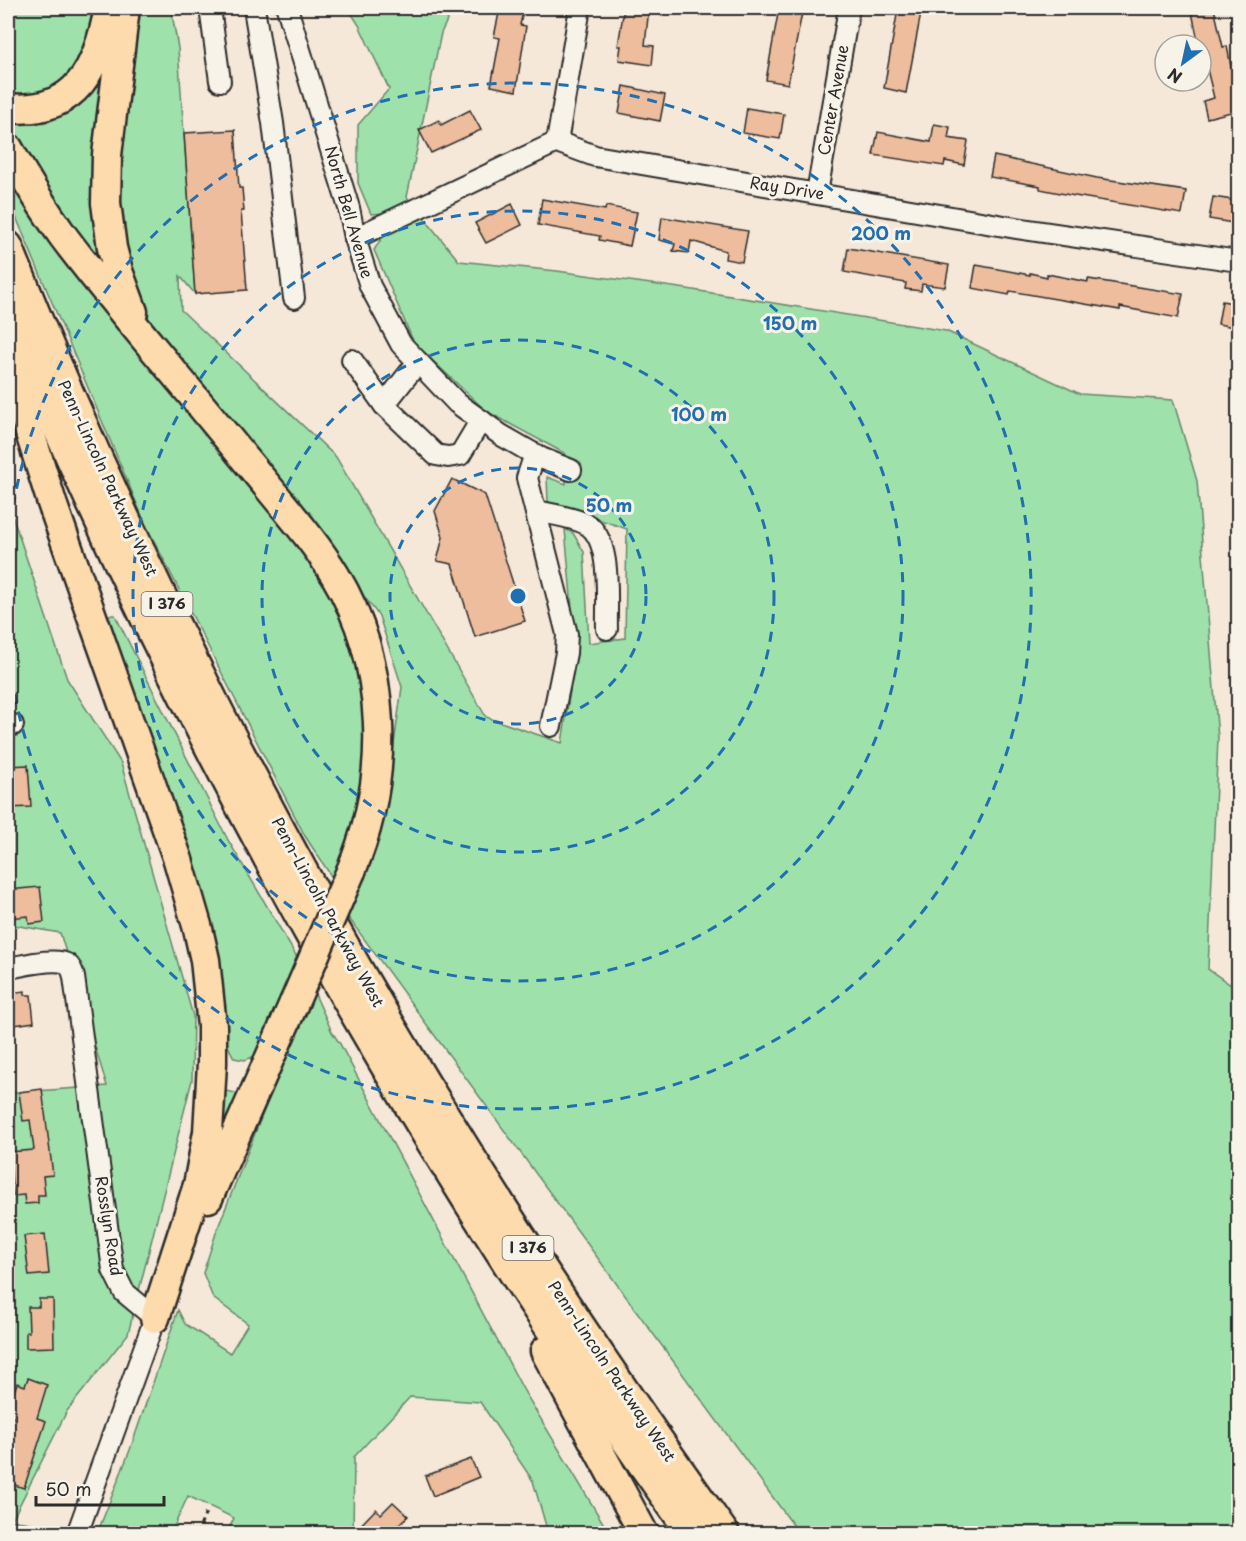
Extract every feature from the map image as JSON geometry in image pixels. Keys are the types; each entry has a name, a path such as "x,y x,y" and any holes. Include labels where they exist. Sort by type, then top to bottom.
{"highway":[{"path":"8,108 42,107 73,92 95,55 109,8"},
{"path":"125,8 107,155 106,203 112,248 118,271 143,336"},
{"path":"8,148 62,234 310,540 335,576 358,623 373,676 378,732 373,805 360,852 155,1318"},
{"name":"Penn-Lincoln Parkway West","path":"8,246 67,387 162,594 275,818 349,951 462,1143 529,1249 605,1363 725,1533"},
{"name":"Penn-Lincoln Parkway West","path":"8,314 85,491 194,718 312,940 440,1157 576,1369 692,1533"},
{"path":"8,363 52,503 189,894 205,960 211,1015 212,1063 204,1161 155,1318"},
{"path":"212,1063 223,1074 236,1079 262,1074"},
{"path":"440,1157 644,1533"}],"street":[{"path":"210,8 220,81"},
{"path":"254,8 273,123 294,298"},
{"name":"North Bell Avenue","path":"287,8 349,208 355,238 370,286 401,344 457,403 535,454 571,470"},
{"path":"355,238 557,142 580,8"},
{"name":"Center Avenue","path":"817,192 849,8"},
{"name":"Ray Drive","path":"557,142 595,156 817,192 1016,228 1239,261"},
{"path":"352,360 384,405 436,455 448,457 460,455 482,420"},
{"path":"384,405 418,362"},
{"path":"535,454 527,478 567,634 566,653 551,726"},
{"path":"536,510 586,524 598,535 605,552 607,629"},
{"name":"Rosslyn Road","path":"8,968 54,962 68,965 74,976 113,1270 124,1292 155,1318"},
{"path":"77,1533 155,1318"}],"path":[{"path":"197,1533 207,1509"}],"green space":[{"path":"8,8 69,8 73,10 75,8 109,8 113,23 58,93 8,100"},
{"path":"131,8 171,8 178,48 195,294 180,276 181,310 336,457 486,717 562,743 576,653 565,529 573,533 584,552 589,643 625,638 627,529 548,502 547,477 566,484 564,453 486,411 414,343 374,250 383,236 383,213 371,214 358,183 358,125 389,89 359,25 348,8 453,8 441,33 407,197 459,261 557,271 687,289 946,331 1080,394 1173,400 1197,481 1218,738 1208,969 1238,990 1238,1533 799,1533 348,917 361,887 384,815 402,687 379,616 219,406 153,332 137,300 118,225 112,160"},
{"path":"90,82 107,87 103,268 33,169 11,127 15,121"},
{"path":"8,174 224,454 315,566 337,609 356,659 366,729 362,787 355,835 333,879 305,836 145,523 8,198"},
{"path":"8,494 10,509 67,679 121,763 193,1016 192,1080 128,1334 67,1411 12,1520 65,1529 64,1533 8,1533 8,1093 107,1086 60,933 8,924"},
{"path":"99,615 115,615 228,840 298,959 258,1055 245,1060 234,1058 226,1042"},
{"path":"314,992 332,1032 524,1391 609,1533 548,1533 533,1481 480,1402 410,1397 354,1457 353,1533 227,1533 234,1518 188,1496 171,1533 97,1534 130,1450 178,1310 185,1324 230,1353 248,1324 213,1298 203,1273 217,1230 281,1067"},
{"path":"221,1090 241,1094 219,1144"}],"building":[{"path":"500,8 524,8 520,25 526,26 516,91 491,86 500,38 494,37"},
{"path":"624,8 649,8 645,45 654,46 652,65 619,60 621,46 618,46"},
{"path":"779,8 803,8 788,84 766,80"},
{"path":"1191,8 1214,8 1223,47 1227,46 1234,82 1239,94 1239,110 1207,118 1203,101 1214,98 1213,33 1196,33"},
{"path":"898,9 921,13 906,93 884,88"},
{"path":"624,86 665,95 660,121 619,113"},
{"path":"747,108 784,114 780,139 743,133"},
{"path":"470,110 481,130 431,153 419,130 439,120 441,125"},
{"path":"934,124 950,127 948,138 968,141 964,165 945,161 944,166 873,155 878,132 931,142"},
{"path":"235,130 239,188 242,188 244,211 241,211 247,290 195,294 184,133"},
{"path":"994,156 1097,178 1186,191 1182,214 1075,196 1040,189 1040,186 990,177"},
{"path":"1213,197 1239,201 1239,224 1209,219"},
{"path":"542,199 605,210 606,206 637,212 630,246 599,240 600,236 538,225"},
{"path":"512,204 522,225 486,243 475,223"},
{"path":"662,217 748,231 742,262 725,259 726,251 691,241 689,253 673,251 675,244 659,240"},
{"path":"848,248 949,265 945,287 922,284 921,291 905,289 906,283 844,272"},
{"path":"976,265 1030,275 1030,273 1047,277 1047,274 1088,282 1088,279 1183,294 1178,318 1010,291 1009,295 972,288"},
{"path":"1222,301 1239,304 1239,328 1218,324"},
{"path":"452,479 485,495 525,621 475,637 452,564 437,561 443,537 435,511"},
{"path":"28,765 31,807 8,808 8,766"},
{"path":"40,887 44,922 29,924 28,916 8,918 8,890"},
{"path":"25,991 25,995 31,995 34,1022 8,1026 10,993"},
{"path":"42,1089 53,1175 43,1176 45,1195 38,1195 38,1203 25,1204 24,1195 13,1196 9,1152 34,1150 30,1120 23,1121 19,1092"},
{"path":"45,1234 49,1274 29,1276 24,1236"},
{"path":"39,1299 53,1299 54,1347 26,1348 26,1332 29,1332 28,1307 39,1307"},
{"path":"28,1378 47,1385 37,1418 46,1421 24,1488 8,1483 8,1434 13,1417 8,1415 8,1411 17,1383 25,1386"},
{"path":"471,1459 479,1477 433,1496 425,1476"},
{"path":"393,1502 408,1516 391,1533 353,1533 376,1509 381,1514"}]}
